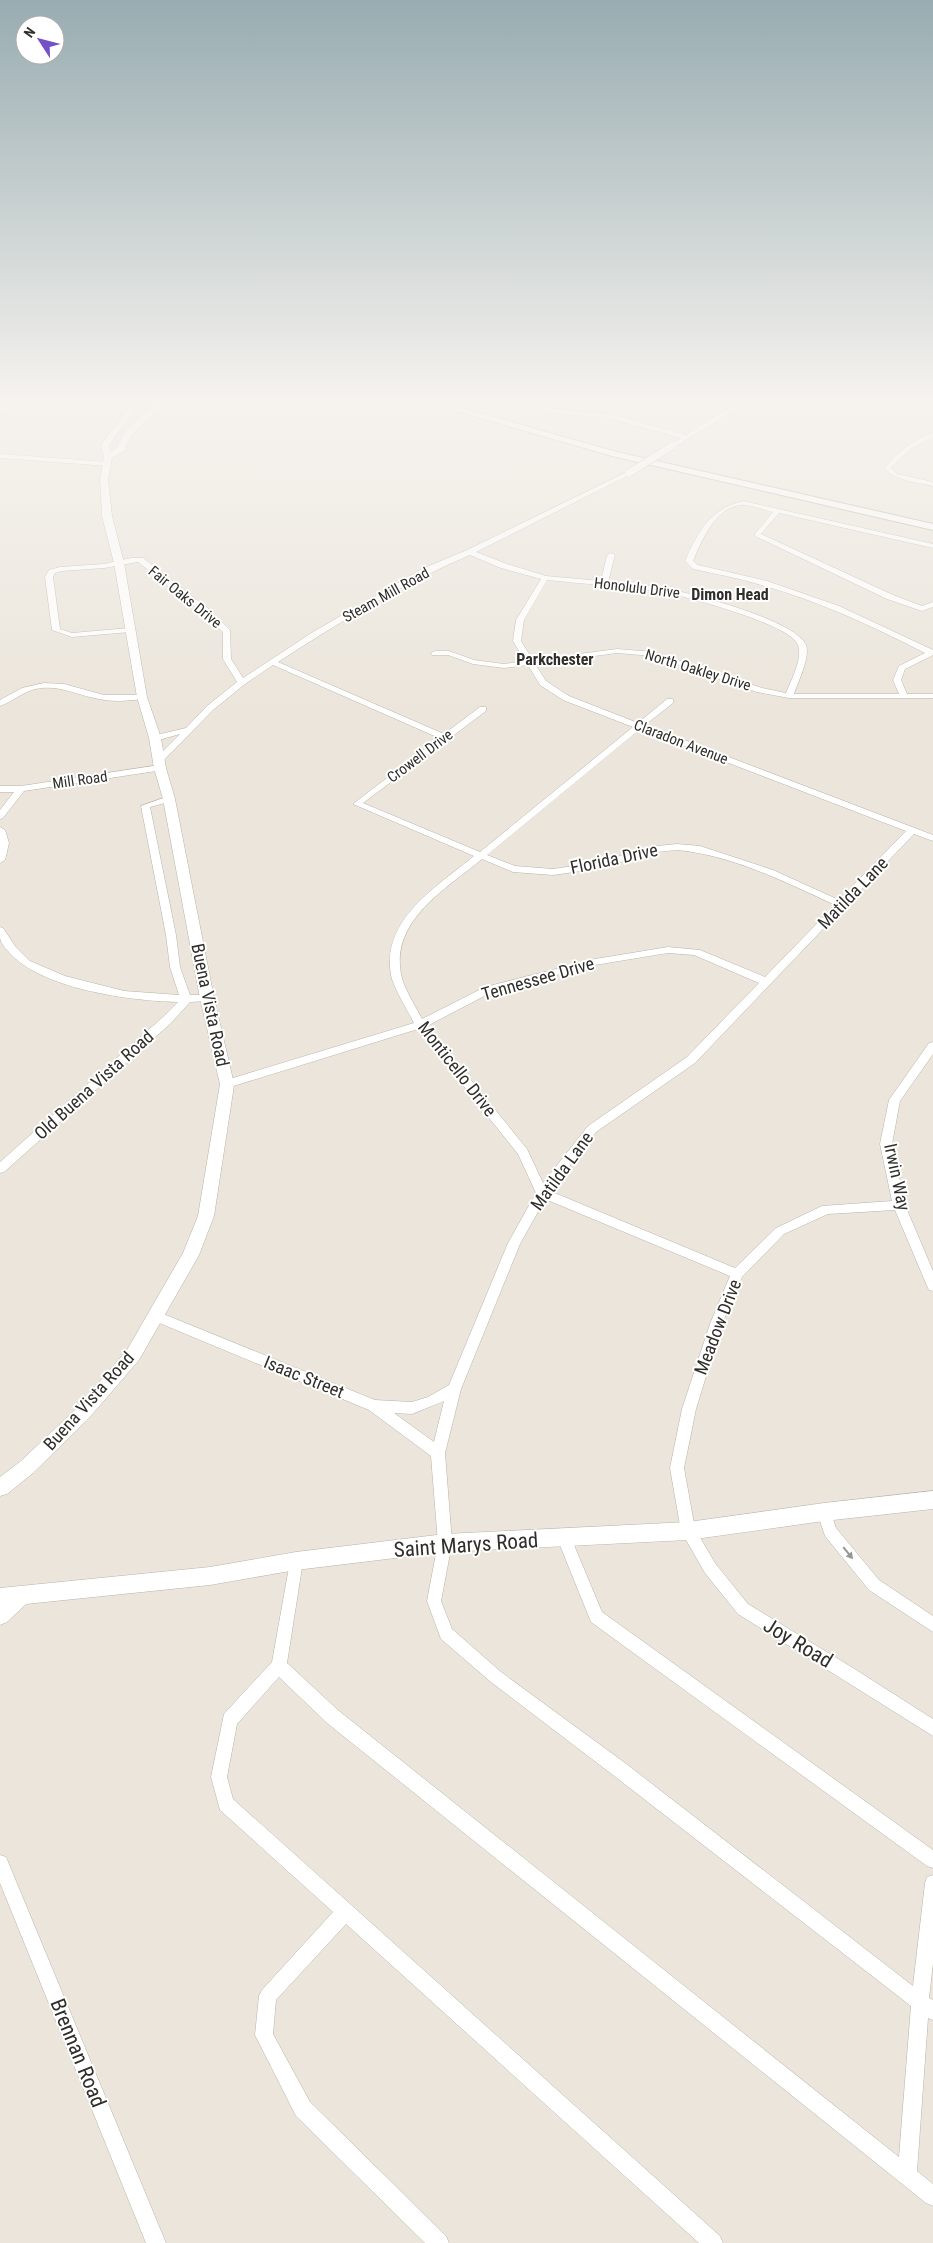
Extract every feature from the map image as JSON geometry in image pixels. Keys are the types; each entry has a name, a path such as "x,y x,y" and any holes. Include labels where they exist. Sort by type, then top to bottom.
{"highway":[{"path":"831,504 933,527"},
{"path":"862,504 933,520"}],"main road":[{"name":"Buena Vista Road","path":"0,1488 27,1467 83,1413 132,1355 191,1255 206,1216 215,1174 227,1084 207,998 169,799 155,738 142,697 119,563 107,516 106,504"},
{"name":"Saint Marys Road","path":"0,1597 210,1576 296,1561 445,1543 688,1531 824,1512 933,1500"},
{"path":"0,1615 21,1595"}],"street":[{"name":"Steam Mill Road","path":"160,764 189,729 210,708 242,682 272,662 316,634 426,571 470,552 567,504"},
{"path":"734,504 730,504 722,510 698,538 689,561 696,567 764,583 836,608 861,618 932,653"},
{"path":"746,504 933,546"},
{"path":"777,512 757,535 890,597 922,609 933,604"},
{"name":"Honolulu Drive","path":"470,552 504,566 545,578 658,589 688,595 774,623 791,632 802,644 803,656 789,696"},
{"path":"604,584 611,555"},
{"name":"Fair Oaks Drive","path":"119,563 140,560 207,612 227,632 224,652 232,670 242,682"},
{"path":"119,563 60,569 52,572 49,577 56,630 72,635 130,630"},
{"name":"Claradon Avenue","path":"545,578 520,620 517,641 543,683 566,698 933,838"},
{"name":"North Oakley Drive","path":"434,653 449,653 474,662 504,666 617,651 635,651 654,654 760,690 789,696 933,696"},
{"path":"904,696 897,680 902,668 932,653"},
{"path":"272,662 444,738"},
{"path":"0,704 16,694 52,684 73,688 100,698 142,697"},
{"name":"Monticello Drive","path":"542,1193 524,1152 420,1025 396,976 395,956 398,939 408,919 430,898 670,701"},
{"name":"Crowell Drive","path":"357,804 483,709"},
{"path":"155,738 189,729"},
{"name":"Mill Road","path":"0,789 21,788 160,764"},
{"path":"0,816 21,788"},
{"path":"169,799 145,806 162,899 171,935 175,967 186,1000"},
{"name":"Florida Drive","path":"357,804 512,869 553,872 595,866 657,849 677,847 700,849 770,872 843,905"},
{"path":"0,830 4,843 0,860"},
{"name":"Matilda Lane","path":"912,830 843,905 691,1060 592,1129 542,1193 514,1243 454,1389 438,1453 445,1543 434,1601 446,1634 496,1677 619,1769 926,2006"},
{"path":"0,930 4,938 26,963 65,982 111,992 186,1000 207,998"},
{"name":"Tennessee Drive","path":"227,1084 420,1025 489,989 595,962 668,950 696,952 767,982"},
{"name":"Old Buena Vista Road","path":"0,1170 167,1020 186,1000"},
{"name":"Irwin Way","path":"933,1046 895,1100 886,1144 899,1205 933,1286"},
{"path":"542,1193 737,1274"},
{"name":"Meadow Drive","path":"688,1531 677,1468 689,1409 716,1324 737,1274 780,1231 826,1209 899,1205"},
{"name":"Isaac Street","path":"156,1316 374,1406 412,1408 432,1401 454,1389"},
{"path":"374,1406 438,1453"},
{"path":"824,1512 830,1531 874,1585 933,1625"},
{"name":"Joy Road","path":"688,1531 710,1568 742,1609 848,1673 933,1728"},
{"path":"564,1538 596,1618 933,1860"},
{"path":"296,1561 279,1666 230,1720 219,1777 226,1804 713,2243"},
{"path":"279,1666 333,1717 933,2196"},
{"name":"Brennan Road","path":"0,1863 156,2243"},
{"path":"907,2175 926,2006 933,1883"},
{"path":"346,1911 268,1996 264,2035 303,2109 439,2243"}],"district":[{"name":"Dimon Head","path":"730,594"},
{"name":"Parkchester","path":"555,659"}]}
